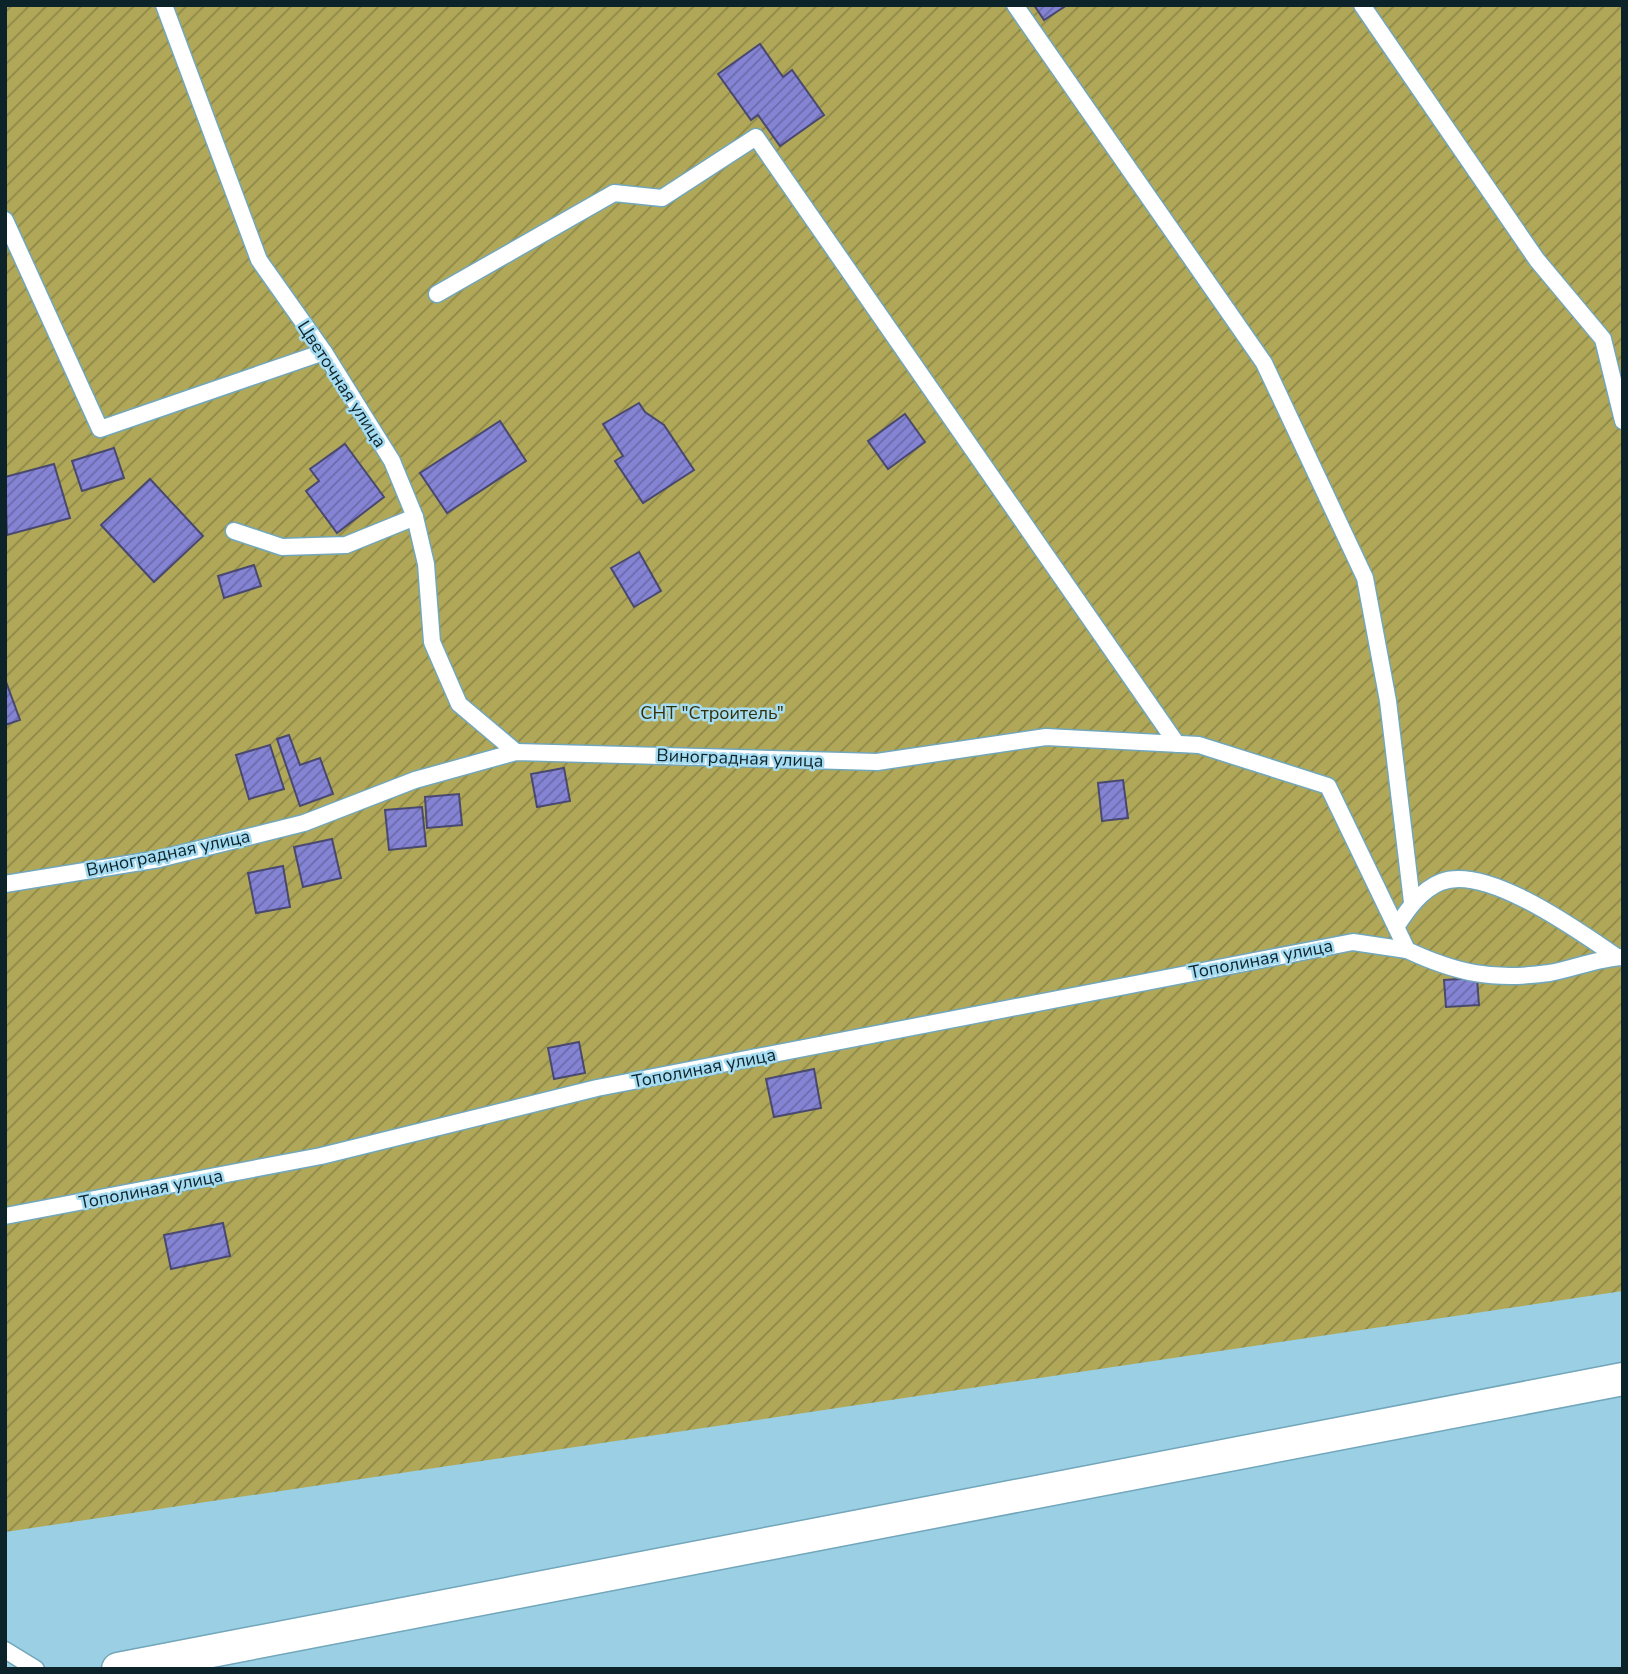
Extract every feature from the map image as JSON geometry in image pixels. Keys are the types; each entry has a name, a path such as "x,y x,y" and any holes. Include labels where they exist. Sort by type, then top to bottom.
{"street":[{"path":"118,1669 1623,1379"}],"lane":[{"name":"Цветочная улица","path":"164,5 259,260 324,352 392,461 415,517 426,564 432,642 459,704 516,752"},
{"path":"1014,5 1264,363 1365,578 1388,701 1412,902"},
{"path":"1362,5 1537,260 1603,339 1623,421"},
{"path":"437,294 614,193 662,198 756,137 1177,744"},
{"path":"5,220 100,429 324,352"},
{"path":"234,531 282,547 346,545 415,517"},
{"name":"Виноградная улица","path":"5,884 159,859 304,823 415,780 516,752 877,762 1046,737 1199,745 1328,786 1407,950"},
{"path":"1396,927 1412,902 1442,881 1479,880 1523,899 1620,957"},
{"name":"Тополиная улица","path":"5,1216 321,1156 597,1088 1353,942 1407,950 1446,968 1496,976 1548,973 1620,957"},
{"path":"5,1650 36,1669"}],"green space":[{"name":"СНТ \"Строитель\"","path":"5,5 1623,5 1623,1291 5,1532"}],"building":[{"path":"1034,5 1067,5 1044,20"},
{"path":"760,44 783,77 792,70 824,115 780,146 758,115 751,120 718,74"},
{"path":"639,403 645,412 664,425 694,470 643,503 615,461 623,456 603,424"},
{"path":"905,414 925,442 888,469 868,441"},
{"path":"500,421 526,461 447,513 420,473"},
{"path":"345,444 384,497 337,533 306,491 319,481 310,469"},
{"path":"114,448 124,478 82,491 72,461"},
{"path":"54,464 70,518 7,535 5,477"},
{"path":"150,479 203,536 154,582 101,525"},
{"path":"639,552 661,591 634,607 611,568"},
{"path":"254,565 261,586 224,598 218,576"},
{"path":"5,679 20,720 5,725"},
{"path":"289,735 300,765 320,758 333,794 300,806 277,739"},
{"path":"270,745 284,789 249,799 236,755"},
{"path":"564,768 570,801 537,807 531,774"},
{"path":"1123,780 1128,818 1102,821 1098,783"},
{"path":"459,794 462,825 427,828 425,797"},
{"path":"422,807 426,846 389,850 385,810"},
{"path":"332,839 341,878 303,887 294,847"},
{"path":"283,866 290,907 256,913 248,873"},
{"path":"1477,978 1479,1005 1446,1007 1444,980"},
{"path":"579,1042 585,1073 554,1079 548,1048"},
{"path":"814,1069 821,1108 774,1117 766,1079"},
{"path":"223,1223 230,1256 171,1269 164,1235"}]}
